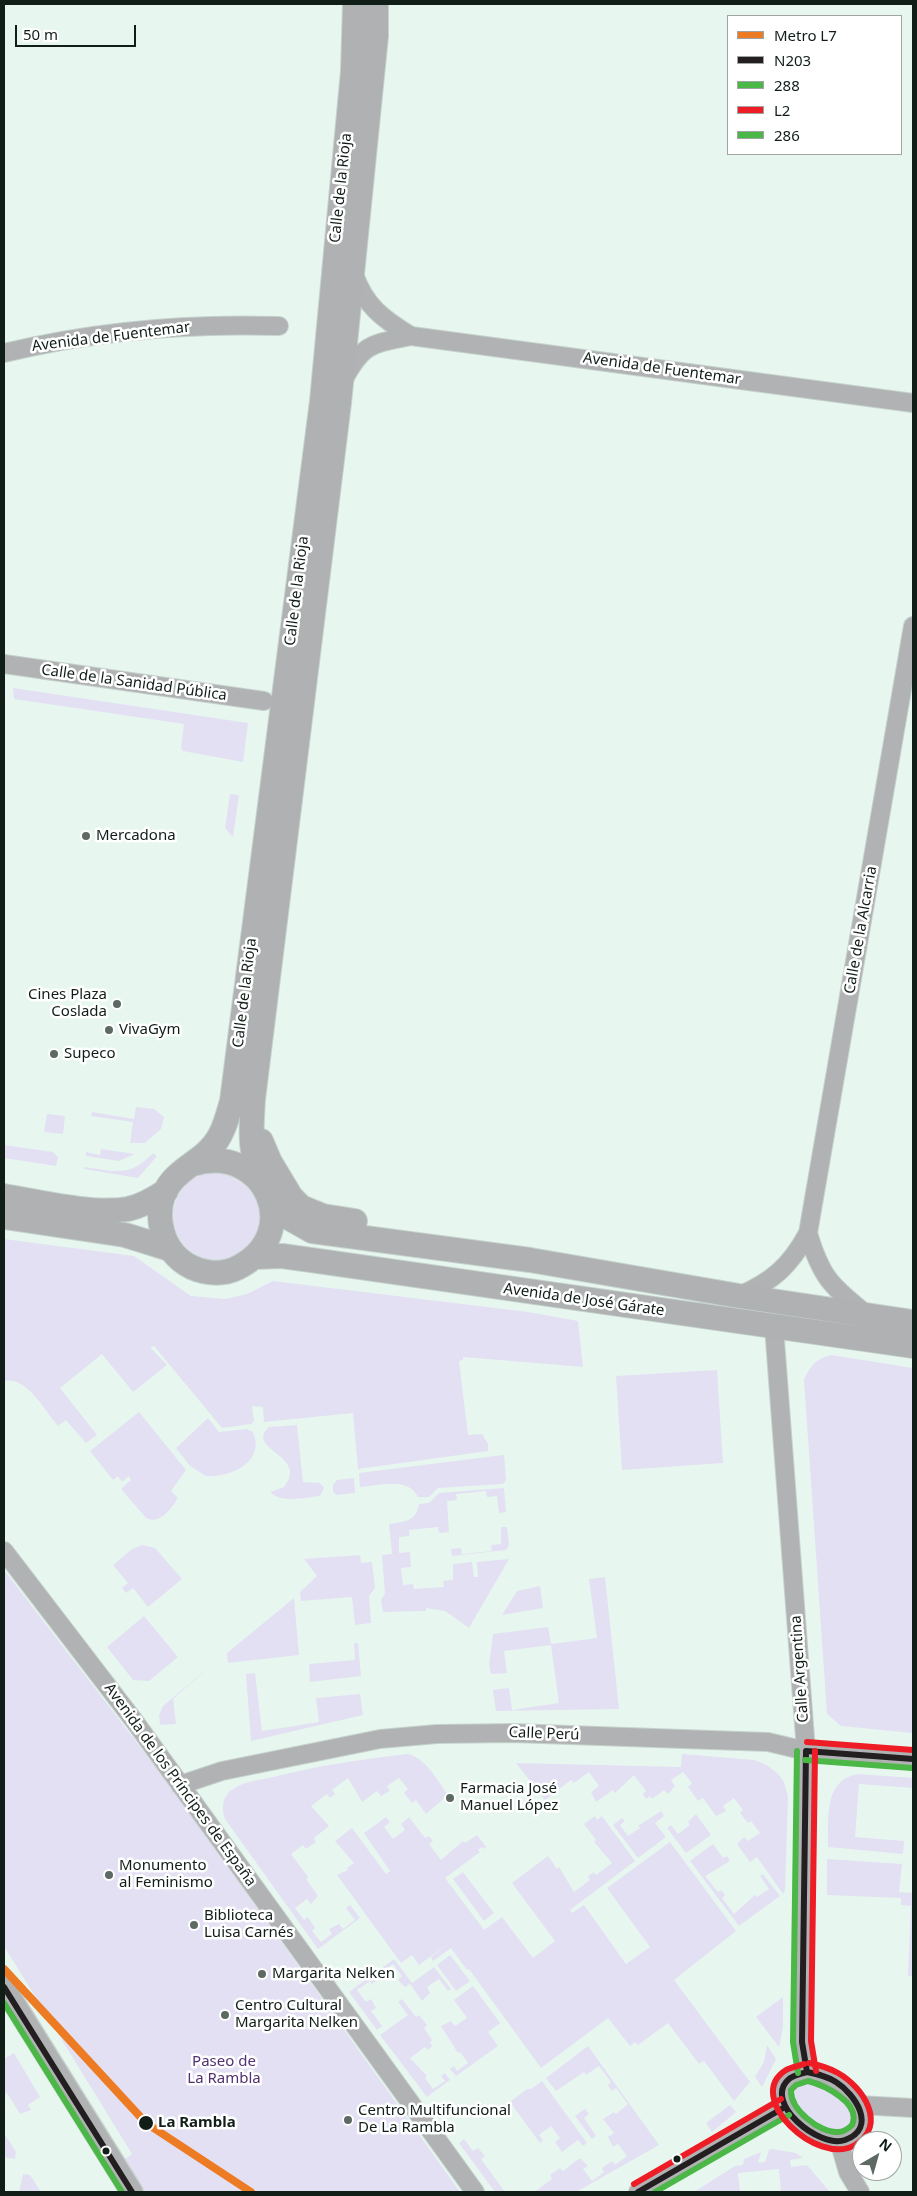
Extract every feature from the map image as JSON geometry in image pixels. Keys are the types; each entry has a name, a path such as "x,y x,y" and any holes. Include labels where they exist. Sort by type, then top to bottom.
{"main road":[{"name":"Calle de la Rioja","path":"193,1164 211,1148 221,1133 232,1101 322,401 353,71 355,4"},
{"name":"Calle de la Rioja","path":"266,1191 252,1156 250,1137 253,1099 341,384 376,36 376,4"},
{"name":"Calle de la Rioja","path":"253,1099 266,1155 290,1197 301,1207 323,1216 493,1244 512,1249 530,1260"},
{"path":"206,1160 225,1160 237,1164 266,1191 272,1222 262,1250 232,1270 216,1273 192,1268 178,1258 162,1235 163,1200 166,1191 178,1175 193,1164 206,1160"},
{"path":"4,1196 96,1210 127,1209 148,1202 166,1191"},
{"name":"Avenida de José Gárate","path":"266,1191 289,1218 312,1231 530,1260 739,1296 913,1322"},
{"path":"4,1217 125,1235 170,1249"},
{"name":"Avenida de José Gárate","path":"255,1256 282,1256 913,1346"}],"street":[{"name":"Avenida de Fuentemar","path":"353,269 360,292 369,304 387,321 411,336"},
{"name":"Avenida de Fuentemar","path":"4,353 49,342 155,328 218,324 278,326"},
{"name":"Avenida de Fuentemar","path":"341,384 351,365 372,344 411,336 913,403"},
{"name":"Calle de la Alcarria","path":"739,1296 769,1280 787,1266 808,1233 913,626"},
{"name":"Calle de la Sanidad Pública","path":"4,664 264,702"},
{"name":"Calle de la Alcarria","path":"808,1233 817,1262 825,1277 836,1290 866,1314"},
{"name":"Calle Argentina","path":"774,1327 806,1751 802,2042 807,2072"},
{"name":"Avenida de los Príncipes de España","path":"4,1551 129,1714 475,2192"},
{"name":"Calle Perú","path":"180,1785 222,1771 380,1739 460,1733 768,1742 806,1751 913,1759"},
{"path":"4,1987 132,2192"},
{"path":"807,2072 823,2075 836,2081 848,2091 859,2105 862,2121 860,2128 856,2134 840,2141 820,2138 806,2130 784,2107 782,2094 784,2086 790,2078 807,2072"},
{"path":"859,2105 913,2108"},
{"path":"638,2192 784,2107"},
{"path":"840,2141 848,2172 860,2192"}],"green space":[{"path":"13,688 248,723 243,762 183,751 181,748 184,724 14,699"},
{"path":"230,794 239,795 233,837 225,828"},
{"path":"136,1107 154,1109 164,1117 161,1129 145,1143 130,1143 133,1122 91,1116 92,1112 134,1119"},
{"path":"47,1114 65,1116 63,1134 44,1132"},
{"path":"4,1145 53,1152 58,1157 56,1166 4,1158"},
{"path":"101,1149 135,1154 119,1161 86,1156 86,1152 100,1155"},
{"path":"153,1153 157,1156 138,1178 84,1169 84,1167 122,1171 137,1166"},
{"path":"217,1172 234,1175 242,1179 254,1191 258,1199 261,1216 258,1233 254,1241 242,1253 234,1257 217,1260 200,1257 192,1253 180,1241 176,1233 173,1216 176,1199 180,1191 192,1179 200,1175"},
{"path":"4,1239 134,1256 191,1296 225,1299 247,1294 273,1281 528,1312 578,1321 583,1367 463,1357 463,1360 459,1361 468,1435 482,1434 488,1444 488,1451 358,1469 353,1413 264,1422 263,1407 252,1406 254,1421 251,1424 222,1428 154,1346 150,1347 167,1365 133,1392 102,1354 60,1388 97,1435 86,1443 66,1420 58,1426 28,1389 12,1381 4,1381"},
{"path":"831,1355 913,1368 913,1733 841,1726 827,1714 804,1380 814,1364 822,1358"},
{"path":"717,1370 723,1463 622,1470 616,1376"},
{"path":"139,1412 186,1470 171,1491 178,1498 172,1507 165,1515 151,1520 146,1518 121,1489 131,1480 129,1476 122,1482 118,1476 113,1480 90,1451"},
{"path":"208,1418 219,1432 247,1429 253,1432 256,1443 255,1452 250,1460 235,1471 215,1476 206,1476 190,1466 176,1448"},
{"path":"297,1425 303,1482 320,1483 324,1488 320,1496 294,1499 280,1498 270,1492 284,1487 290,1476 289,1467 264,1442 264,1435 269,1427"},
{"path":"504,1455 506,1480 503,1484 438,1488 429,1497 418,1497 413,1490 400,1484 360,1487 359,1473"},
{"path":"354,1478 355,1493 337,1495 333,1492 333,1485 337,1480"},
{"path":"504,1488 506,1512 499,1513 497,1496 487,1497 486,1491 456,1494 457,1500 447,1501 449,1532 439,1533 438,1527 409,1530 409,1536 399,1537 399,1553 410,1552 411,1567 401,1568 403,1585 413,1584 414,1589 444,1587 443,1581 453,1580 453,1564 472,1562 474,1577 478,1577 477,1562 509,1559 469,1628 445,1611 426,1608 426,1611 383,1612 381,1600 385,1594 382,1555 392,1554 389,1524 409,1520 416,1514 419,1504 429,1503 439,1493"},
{"path":"501,1527 507,1527 509,1545 506,1550 452,1556 451,1549 461,1548 462,1554 492,1551 491,1545 501,1544"},
{"path":"142,1545 155,1548 182,1579 148,1607 133,1588 126,1593 122,1588 128,1583 113,1565 132,1549"},
{"path":"360,1555 361,1563 372,1562 375,1588 369,1596 371,1623 355,1625 352,1597 301,1601 300,1592 317,1576 304,1559"},
{"name":"Paseo de La Rambla","path":"4,1570 165,1779 460,2192 143,2192 124,2160 132,2154 4,1946"},
{"path":"605,1577 619,1709 496,1711 493,1690 509,1688 512,1710 559,1703 551,1645 504,1651 507,1673 491,1674 489,1665 493,1634 548,1627 551,1644 597,1638 589,1579"},
{"path":"540,1586 543,1608 502,1615 517,1591"},
{"path":"294,1598 299,1655 228,1663 227,1653"},
{"path":"144,1616 178,1657 149,1681 133,1680 107,1647"},
{"path":"354,1643 358,1643 361,1676 310,1682 309,1664 355,1660"},
{"path":"215,1662 173,1699 176,1724 160,1725 159,1715 163,1706"},
{"path":"255,1673 262,1731 319,1722 316,1698 360,1694 363,1715 251,1741 246,1674"},
{"path":"408,1754 421,1760 426,1765 448,1795 426,1814 416,1800 412,1803 404,1793 408,1789 399,1778 387,1786 390,1791 381,1796 377,1791 362,1802 348,1778 332,1790 335,1794 330,1798 327,1794 311,1806 329,1826 314,1838 316,1842 306,1849 303,1845 291,1854 308,1877 306,1879 318,1896 311,1904 307,1899 295,1908 304,1920 308,1917 315,1928 312,1931 321,1942 332,1934 329,1929 339,1924 343,1929 355,1920 346,1908 350,1905 360,1918 318,1949 225,1819 223,1807 225,1799 233,1789 251,1782 338,1763"},
{"path":"682,1754 754,1760 767,1765 784,1782 788,1797 785,1890 783,1894 757,1857 750,1862 737,1844 744,1837 748,1841 760,1833 751,1821 748,1823 740,1813 743,1810 734,1798 723,1806 726,1811 716,1816 703,1798 698,1801 688,1787 692,1783 683,1772 671,1780 675,1786 668,1794 664,1790 652,1799 650,1796 646,1799 643,1794 646,1791 634,1775 615,1793 613,1790 596,1802 591,1792 599,1786 589,1772 574,1783 571,1780 545,1800 516,1763 681,1767"},
{"path":"858,1774 913,1778 913,1788 859,1784 855,1837 904,1841 903,1854 828,1847 830,1802 833,1792 847,1778"},
{"path":"661,1811 664,1816 655,1823 666,1837 638,1858 613,1825 622,1818 625,1821 620,1825 628,1836 640,1828 638,1826"},
{"path":"696,1814 711,1835 686,1853 667,1828 671,1825 678,1834 690,1825 688,1822"},
{"path":"595,1816 597,1820 602,1816 635,1861 570,1910 572,1913 584,1905 626,1964 650,1947 607,1888 670,1842 736,1931 674,1980 750,2082 734,2101 704,2061 699,2064 668,2023 638,2045 635,2042 630,2046 608,2018 541,2068 469,1969 467,1970 451,1948 433,1961 431,1957 450,1942 419,1965 412,1955 401,1963 337,1875 348,1870 347,1868 354,1863 335,1841 352,1828 386,1874 390,1871 364,1833 386,1817 390,1822 384,1827 393,1839 405,1830 401,1824 409,1817 425,1838 429,1836 433,1841 429,1844 441,1860 463,1841 465,1843 477,1835 486,1847 478,1850 480,1852 445,1878 484,1930 502,1917 533,1958 555,1941 512,1883 548,1856 557,1869 559,1867 574,1892 590,1880 588,1876 594,1872 596,1875 612,1863 594,1842 596,1840 584,1824"},
{"path":"713,1844 723,1858 727,1856 730,1861 705,1876 718,1892 721,1890 725,1895 722,1898 734,1914 755,1895 757,1897 769,1889 760,1876 763,1874 780,1896 739,1926 690,1861"},
{"path":"827,1859 902,1864 899,1892 913,1893 913,1976 908,1976 911,1906 901,1905 901,1898 827,1895"},
{"path":"463,1872 494,1913 484,1921 453,1879"},
{"path":"450,1955 470,1981 456,1991 437,1965"},
{"path":"394,1959 412,1983 434,1967 451,1989 448,1991 439,1979 427,1987 430,1993 422,2001 410,1984 405,1987 398,1980 402,1976 393,1964 381,1973 383,1976 372,1984 370,1981 357,1990 366,2002 371,1999 376,2008 371,2011 382,2026 377,2030 349,1992"},
{"path":"473,1986 500,2023 488,2032 498,2046 456,2076 450,2069 454,2066 457,2071 468,2063 460,2052 458,2053 441,2026 451,2021 455,2026 467,2018 454,2000"},
{"path":"783,1997 783,2027 779,2047 756,2017"},
{"path":"402,1999 416,2017 419,2015 427,2025 424,2028 432,2040 430,2042 432,2046 428,2050 425,2047 410,2058 427,2076 425,2078 433,2089 445,2081 441,2076 445,2073 450,2080 427,2097 380,2035 408,2015 398,2002"},
{"path":"767,2045 776,2059 762,2087 755,2077 764,2062"},
{"path":"588,2046 659,2145 576,2192 534,2192 552,2179 550,2175 560,2168 563,2171 580,2158 588,2166 583,2169 592,2181 604,2172 602,2168 612,2161 615,2165 627,2156 618,2144 613,2147 608,2137 614,2133 603,2119 614,2112 616,2114 628,2104 616,2088 612,2091 608,2085 611,2082 599,2066 586,2075 584,2072 556,2091 546,2078"},
{"path":"14,2053 40,2097 28,2105 31,2110 20,2114 7,2093 4,2094 4,2059"},
{"path":"542,2081 587,2143 583,2146 578,2140 562,2152 555,2142 560,2138 551,2126 539,2135 543,2140 540,2143 510,2102 527,2089 531,2089"},
{"path":"807,2081 824,2086 838,2095 848,2107 855,2124 843,2134 821,2130 790,2104 791,2088 795,2083"},
{"path":"730,2105 736,2112 712,2132 706,2123"},
{"path":"585,2109 589,2114 584,2118 596,2136 592,2139 575,2116"},
{"path":"4,2133 16,2152 15,2159 4,2157"},
{"path":"464,2139 473,2151 478,2148 485,2156 481,2159 505,2192 495,2192 459,2143"},
{"path":"769,2150 796,2153 803,2158 790,2160 791,2167 807,2165 830,2192 781,2192 779,2169 738,2173 740,2192 694,2192 735,2166 743,2165 744,2159 761,2152 758,2163 765,2162"},
{"path":"23,2174 30,2175 41,2192 19,2192"}],"metro line":[{"name":"L7","path":"4,1969 146,2123 251,2192"}],"transit line":[{"name":"L2","path":"807,1742 913,1750"},
{"name":"288","path":"797,1751 793,2042 798,2073"},
{"name":"N203","path":"806,1751 802,2042 807,2072"},
{"name":"N203","path":"806,1751 913,1759"},
{"name":"L2","path":"815,1751 811,2041 816,2071"},
{"name":"288","path":"805,1760 912,1768"},
{"name":"N203","path":"4,1987 132,2192"},
{"name":"286","path":"4,2003 122,2192"},
{"name":"L2","path":"804,2064 786,2070 775,2082 773,2096 779,2111 790,2126 805,2138 822,2146 839,2149 855,2145 865,2137 870,2127 871,2117 863,2097 856,2087 838,2073 809,2063"},
{"name":"N203","path":"807,2072 833,2080 850,2094 856,2102 862,2120 860,2128 855,2135 845,2140 834,2141 821,2137 797,2122 788,2111 783,2100 783,2089 789,2079 807,2072"},
{"name":"288","path":"808,2081 823,2086 847,2102 852,2109 854,2117 852,2125 842,2131 830,2131 822,2129 800,2112 795,2105 791,2090 796,2085 808,2081"},
{"name":"L2","path":"634,2184 781,2099"},
{"name":"N203","path":"638,2192 785,2107"},
{"name":"288","path":"655,2192 789,2115"}],"place":[{"name":"Mercadona","path":"86,836"},
{"name":"Cines Plaza Coslada","path":"117,1004"},
{"name":"VivaGym","path":"109,1030"},
{"name":"Supeco","path":"54,1054"},
{"name":"Farmacia José Manuel López","path":"450,1798"},
{"name":"Monumento al Feminismo","path":"109,1875"},
{"name":"Biblioteca Luisa Carnés","path":"194,1925"},
{"name":"Margarita Nelken","path":"262,1974"},
{"name":"Centro Cultural Margarita Nelken","path":"225,2015"},
{"name":"Centro Multifuncional De La Rambla","path":"348,2120"},
{"name":"La Rambla","path":"146,2123"}]}
